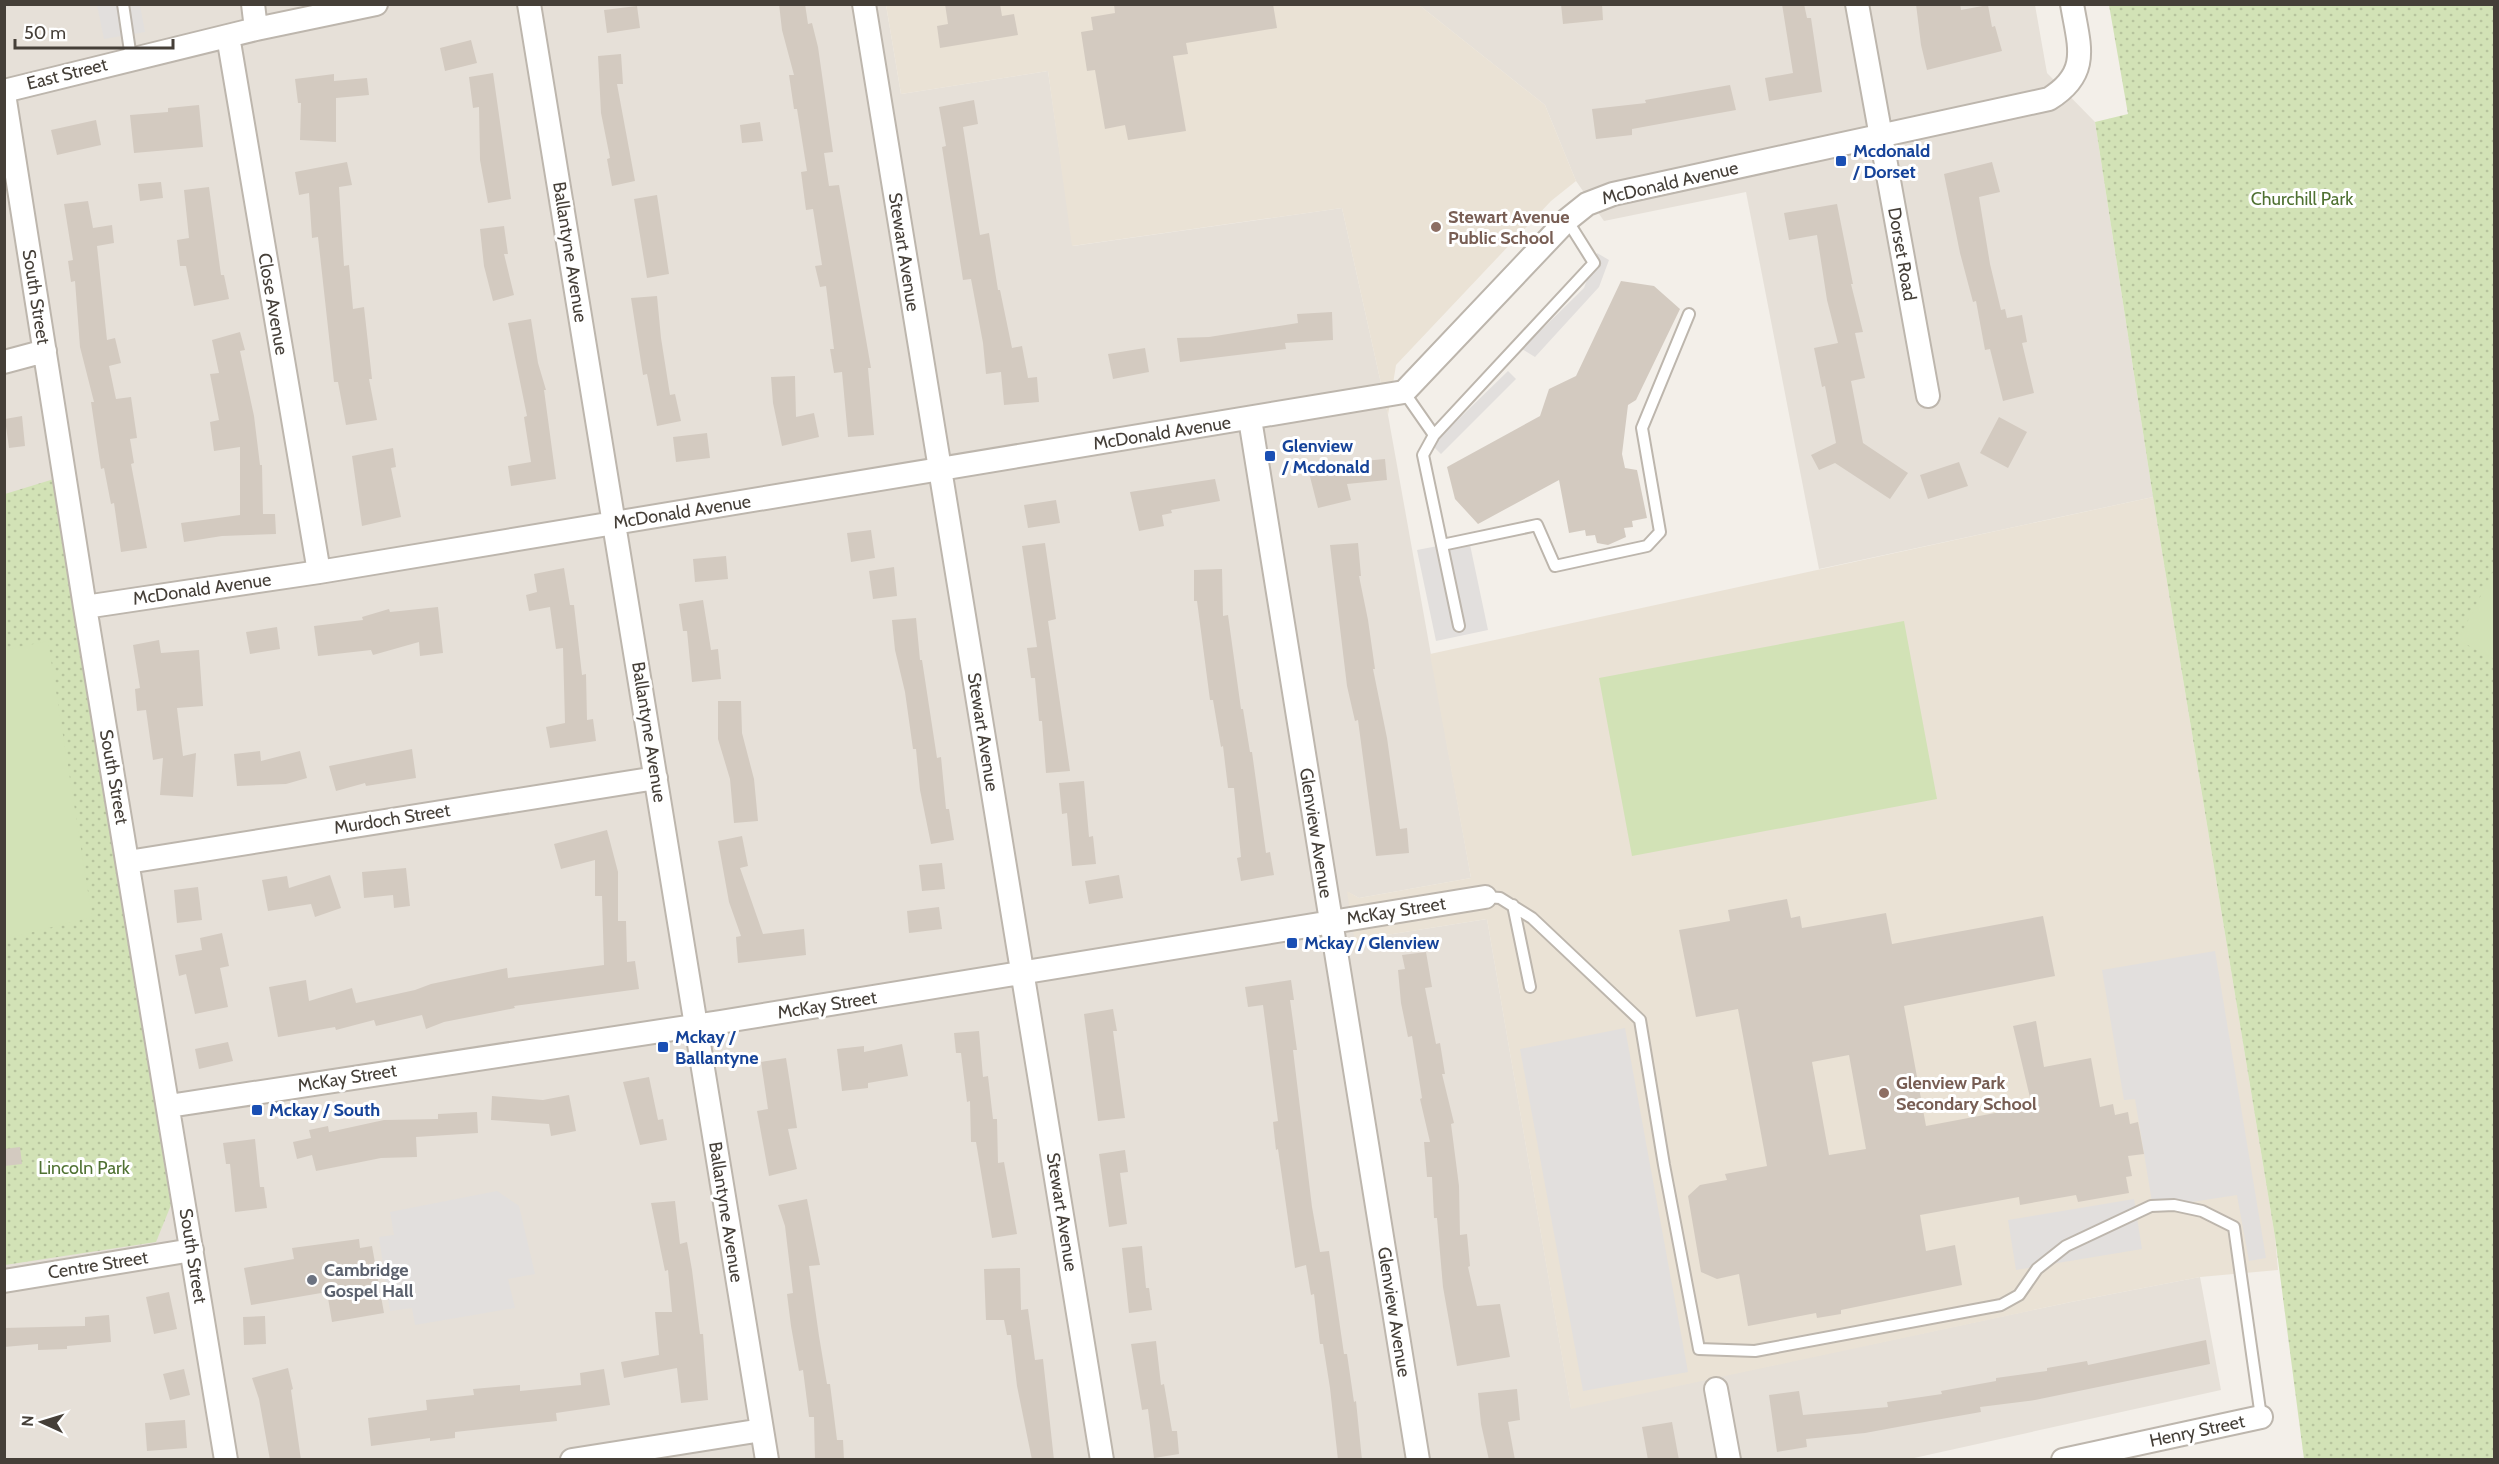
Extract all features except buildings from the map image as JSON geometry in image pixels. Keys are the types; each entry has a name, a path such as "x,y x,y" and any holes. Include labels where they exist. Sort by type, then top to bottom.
{"street":[{"path":"253,4 256,29"},
{"name":"East Street","path":"4,92 131,58 376,4"},
{"name":"Ballantyne Avenue","path":"530,4 767,1460"},
{"name":"Stewart Avenue","path":"864,4 1102,1460"},
{"name":"Dorset Road","path":"1857,4 1928,396"},
{"name":"McDonald Avenue","path":"85,606 319,572 1404,392 1567,220 1587,204 1601,197 2043,100 2057,94 2071,82 2079,64 2080,53 2072,4"},
{"name":"Close Avenue","path":"228,36 319,572"},
{"name":"South Street","path":"4,92 85,606 226,1460"},
{"path":"4,362 45,351"},
{"name":"Glenview Avenue","path":"1250,419 1418,1460"},
{"name":"Murdoch Street","path":"128,862 656,778"},
{"name":"McKay Street","path":"169,1106 696,1025 1485,897"},
{"name":"Centre Street","path":"4,1281 192,1251"},
{"path":"1716,1389 1729,1460"},
{"name":"Henry Street","path":"2063,1460 2261,1417"},
{"path":"572,1460 762,1430"}],"lane":[{"path":"123,4 131,58"},
{"path":"1459,626 1423,455 1434,435 1594,263 1567,220"},
{"path":"1442,544 1537,525 1555,566 1647,546 1660,532 1642,428 1689,314"},
{"path":"1404,392 1434,435"},
{"path":"1485,897 1500,898 1532,918 1640,1020 1664,1165 1699,1350 1755,1351 2001,1305 2019,1295 2037,1269 2066,1246 2151,1206 2174,1205 2202,1211 2234,1227 2261,1417"},
{"path":"1513,905 1530,987"}],"shaded area":[{"path":"5,4 886,5 901,94 1048,71 1073,246 1342,208 1388,415 1471,878 1359,898 1348,892 1356,947 1361,939 1487,919 1571,1408 2071,1302 2200,1277 2221,1390 1905,1460 5,1460"},
{"path":"97,5 140,5 145,32 104,39"},
{"name":"Stewart Avenue Public School","path":"886,5 1419,5 1545,105 1576,181 1551,201 1396,365 1388,415 1342,208 1072,246 1048,71 901,94"},
{"path":"1419,5 2035,5 2047,73 2095,122 2153,497 1819,569 1746,192 1604,221 1576,181 1545,105"},
{"path":"1597,253 1609,260 1599,287 1535,357 1522,349 1584,288"},
{"path":"1508,371 1516,379 1441,454 1432,445"},
{"name":"Glenview Park Secondary School","path":"2153,497 2275,1237 2278,1270 2200,1277 2071,1302 1571,1409 1487,919 1361,939 1356,950 1347,891 1359,898 1471,878 1430,654"},
{"path":"1469,540 1488,630 1436,641 1417,550"},
{"path":"2215,951 2266,1258 2249,1261 2237,1195 2153,1208 2135,1099 2124,1100 2102,970"},
{"path":"1625,1028 1688,1372 1583,1391 1520,1049"},
{"path":"497,1191 519,1206 535,1274 508,1279 515,1308 415,1325 412,1308 390,1311 379,1237 394,1235 390,1212"},
{"path":"2134,1199 2142,1249 2016,1270 2008,1220"}],"green space":[{"name":"Churchill Park","path":"2109,5 2494,5 2494,1459 2304,1459 2275,1237 2153,497 2095,122 2128,114"},
{"name":"Lincoln Park","path":"54,479 171,1205 156,1242 5,1265 5,494"},
{"path":"2494,570 2494,659 2458,640"},
{"path":"1904,621 1937,799 1632,856 1599,678"},
{"path":"48,641 92,917 5,939 5,650"}],"place":[{"name":"Mcdonald / Dorset","path":"1841,161"},
{"name":"Stewart Avenue Public School","path":"1436,227"},
{"name":"Glenview / Mcdonald","path":"1270,456"},
{"name":"Mckay / Glenview","path":"1292,943"},
{"name":"Mckay / Ballantyne","path":"663,1047"},
{"name":"Glenview Park Secondary School","path":"1884,1093"},
{"name":"Mckay / South","path":"257,1110"},
{"name":"Cambridge Gospel Hall","path":"312,1280"}]}
